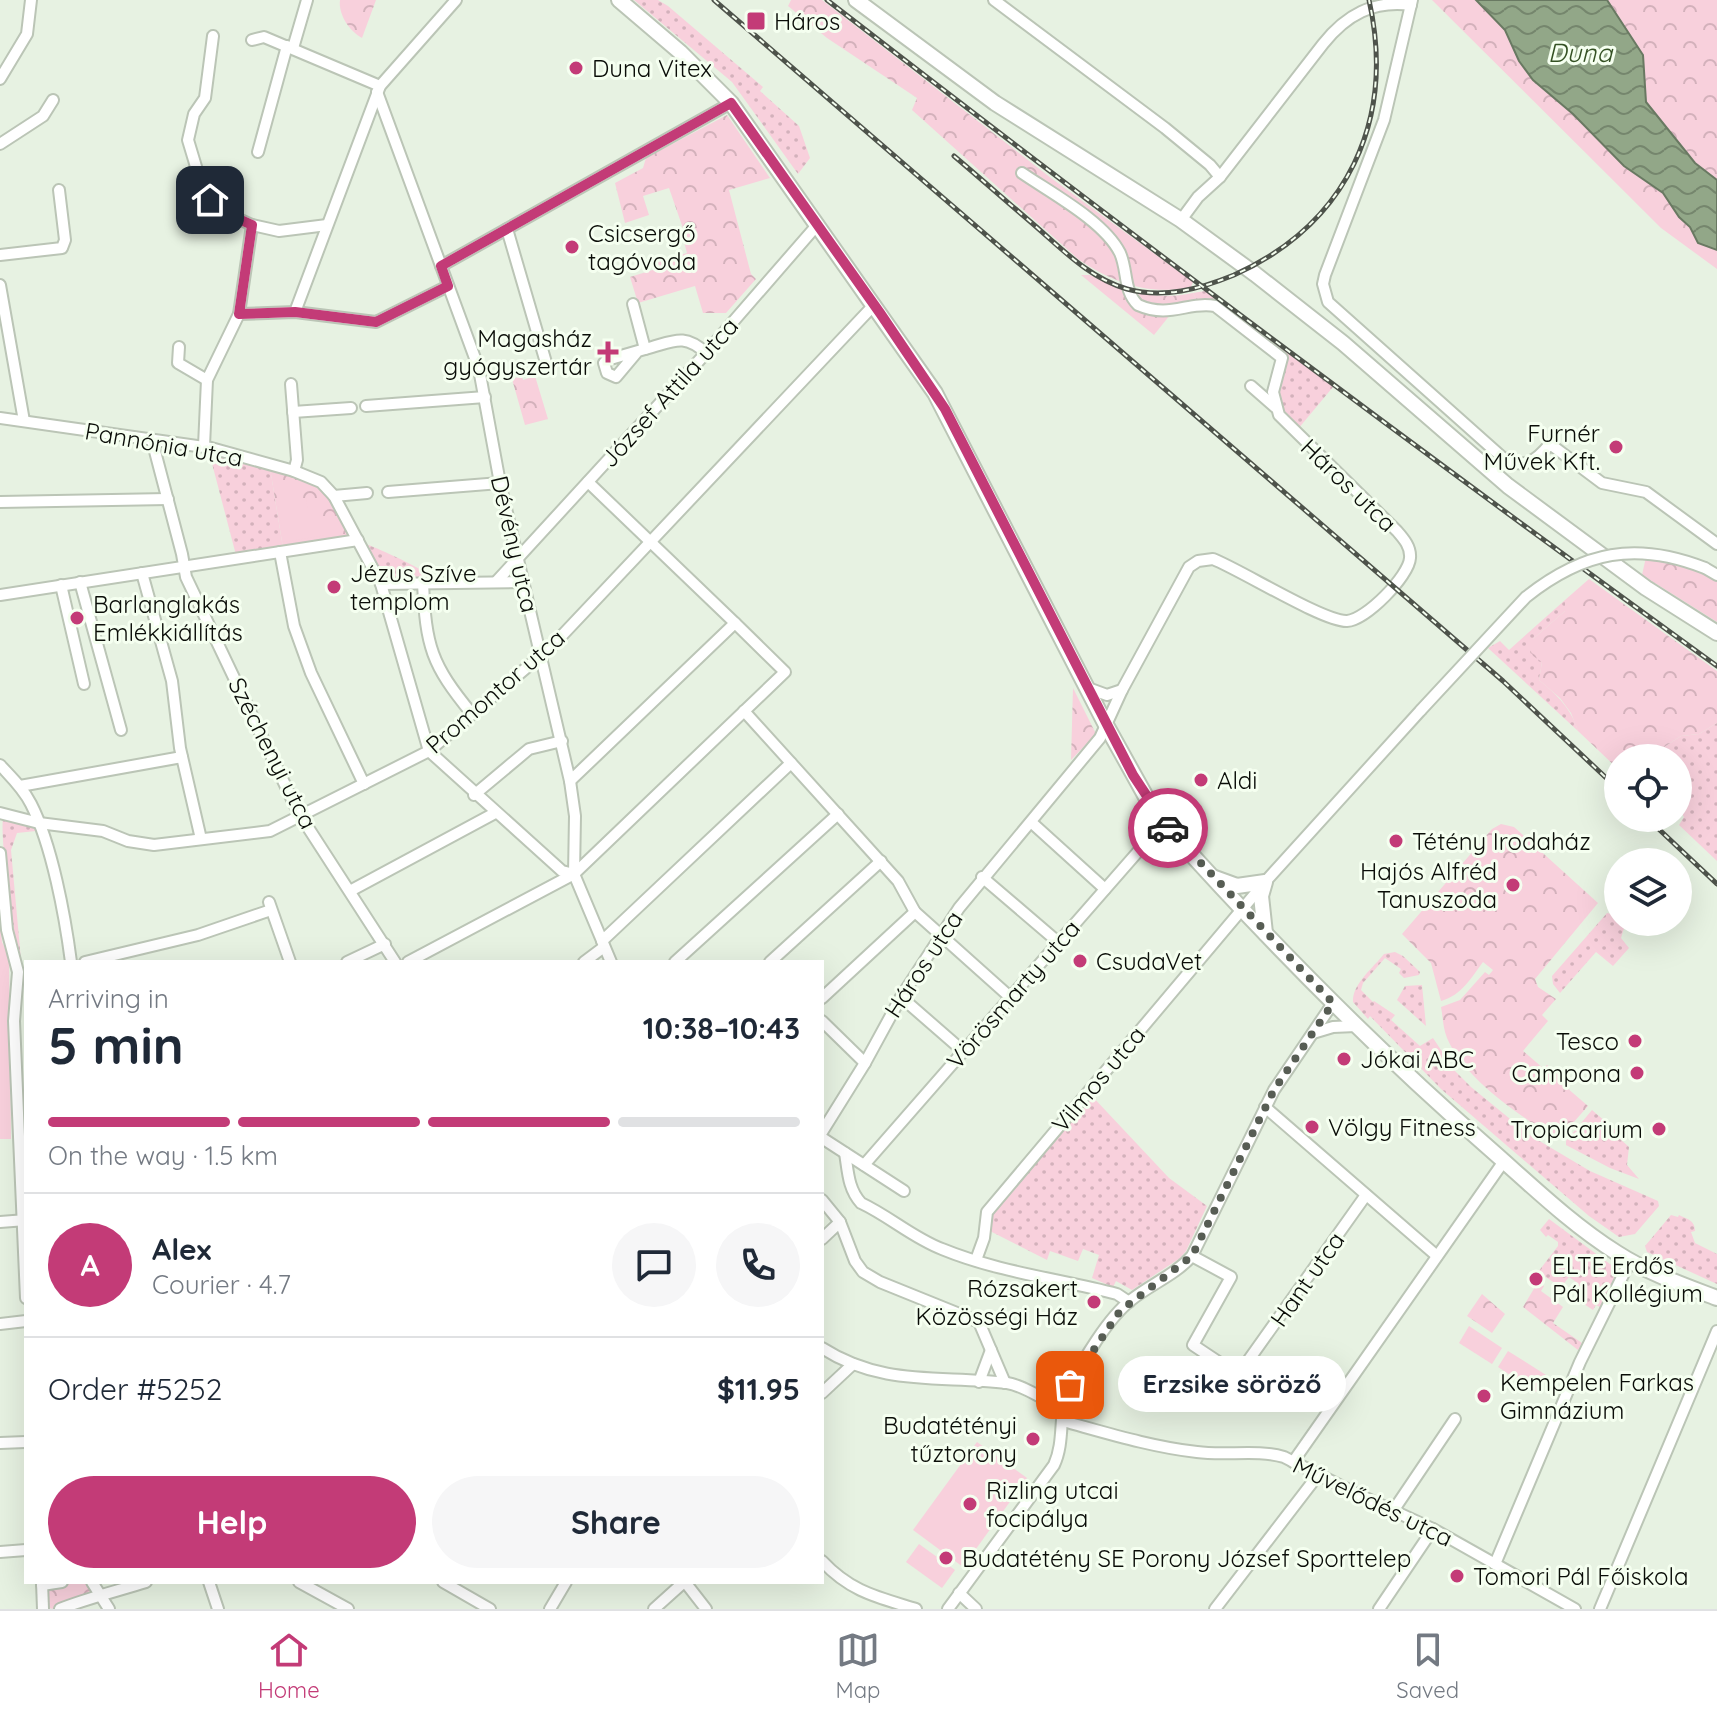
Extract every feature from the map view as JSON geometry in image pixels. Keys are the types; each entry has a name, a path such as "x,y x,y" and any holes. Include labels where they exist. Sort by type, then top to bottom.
{"main road":[{"path":"619,0 680,52 731,103 945,409 1106,725 1163,823 1356,1026 1504,1161 1581,1227 1630,1261 1670,1281 1717,1298"},
{"path":"856,0 995,103 1181,220 1303,310 1508,486 1646,588 1717,633"},
{"path":"1212,877 1237,886 1265,882 1261,896 1265,933"}],"street":[{"path":"0,79 27,34 31,0"},
{"path":"258,152 307,0"},
{"path":"295,312 379,89 456,0"},
{"path":"994,0 1165,128 1220,177"},
{"path":"1181,220 1198,197 1220,177 1341,24 1358,11 1371,6 1411,3 1384,120 1325,275 1324,292 1333,308 1503,458 1519,465 1527,464 1539,457 1550,444 1602,483 1646,492 1717,544"},
{"path":"213,36 205,98 194,114 188,140 200,179 215,207 252,225 279,231 327,225"},
{"path":"252,40 264,37 290,47 379,89"},
{"name":"Dévény utca","path":"379,89 448,286 467,331 485,397 500,483 570,781 575,816 574,874 610,960"},
{"path":"0,144 43,116 53,100"},
{"path":"441,266 731,103"},
{"path":"1022,173 1111,239 1121,255 1127,289 1133,300 1146,309 1174,312 1207,305 1223,310 1282,358 1273,392 1275,407"},
{"path":"0,255 62,248 65,240 59,190"},
{"name":"József Attila utca","path":"496,582 706,353 818,224"},
{"path":"204,446 207,380 239,314 252,225"},
{"path":"507,229 547,366"},
{"path":"0,285 24,421"},
{"path":"239,314 295,312 376,322 448,286"},
{"path":"633,304 641,350 683,339 694,342 706,353"},
{"name":"Promontor utca","path":"0,813 39,823 103,831 128,841 154,845 270,831 429,751 541,655 874,305"},
{"path":"179,347 178,363 207,380"},
{"path":"291,384 297,460 294,471"},
{"path":"1251,386 1275,407"},
{"path":"366,406 485,397"},
{"name":"Háros utca","path":"824,1129 940,935 982,877 1100,738 1183,576 1198,561 1213,559 1221,562 1326,615 1348,621 1367,614 1407,567 1410,550 1403,538 1284,421 1275,407"},
{"path":"293,412 351,408"},
{"name":"Pannónia utca","path":"0,418 204,446 294,471 321,482 334,496 381,584 429,751 474,795 562,871 574,874"},
{"name":"Széchenyi utca","path":"152,440 186,577 298,812 394,960"},
{"path":"412,960 574,874 785,672 588,482"},
{"path":"388,492 500,483"},
{"path":"334,496 367,493"},
{"path":"0,502 168,499"},
{"path":"0,595 358,540"},
{"path":"280,552 294,626 311,673 364,784"},
{"name":"Vilmos utca","path":"976,1260 984,1238 987,1212 1265,882 1526,597 1567,569 1614,554 1642,552 1672,557 1717,575"},
{"path":"142,573 172,681 182,757 201,839"},
{"path":"80,582 121,730"},
{"path":"381,584 524,582"},
{"path":"423,583 425,627 432,653 448,684 472,714"},
{"path":"61,585 84,684"},
{"path":"570,781 737,625"},
{"path":"1088,688 1107,695 1122,690"},
{"path":"744,711 881,861 898,881 915,912 1010,997"},
{"path":"474,795 529,749 562,741"},
{"path":"20,786 182,757"},
{"path":"586,960 791,763"},
{"path":"0,765 20,786 39,823 58,892 71,960"},
{"path":"350,891 495,813"},
{"path":"677,960 838,814"},
{"path":"1031,822 1105,889"},
{"name":"Vörösmarty utca","path":"864,1165 1163,823"},
{"path":"0,853 7,930 22,981 14,1021 21,1094 24,1220 0,1222"},
{"path":"772,960 881,861"},
{"path":"982,877 1058,942"},
{"path":"94,960 198,935 270,906 289,960"},
{"path":"824,996 915,912"},
{"path":"351,960 385,944"},
{"path":"146,948 149,960"},
{"path":"901,997 963,1051"},
{"path":"948,1609 1054,1465 1061,1446 1063,1407 1070,1385 1112,1321 1129,1302 1192,1256 1265,1107 1291,1062 1333,1003"},
{"path":"824,1023 865,1063"},
{"path":"1311,1034 1333,1027 1356,1026"},
{"path":"1265,1107 1437,1256"},
{"path":"824,1139 904,1191"},
{"path":"845,1153 850,1186 861,1203 942,1249 1015,1272 1117,1294 1129,1302"},
{"path":"1293,1462 1504,1161"},
{"name":"Hant utca","path":"1192,1256 1231,1277 1193,1345 1238,1375 1366,1195"},
{"path":"824,1202 840,1222 855,1261 863,1272 880,1282 975,1319 982,1327 1005,1383"},
{"path":"824,1237 840,1222"},
{"path":"1495,1564 1580,1362 1630,1261"},
{"path":"0,1324 24,1321"},
{"path":"1600,1609 1717,1331"},
{"path":"824,1349 853,1364 910,1379 1005,1383 1063,1407"},
{"path":"979,1382 991,1350"},
{"path":"824,1391 853,1364"},
{"path":"1393,1511 1455,1419"},
{"name":"Művelődés utca","path":"1063,1421 1181,1450 1209,1454 1274,1454 1433,1529 1575,1609"},
{"path":"0,1443 24,1442"},
{"path":"1215,1609 1318,1475"},
{"path":"1379,1609 1433,1529"},
{"path":"0,1552 24,1550"},
{"path":"824,1563 857,1590 916,1609"},
{"path":"42,1584 43,1609"},
{"path":"93,1584 109,1609"},
{"path":"60,1609 139,1584"},
{"path":"210,1584 218,1609"},
{"path":"303,1584 348,1609"},
{"path":"446,1584 490,1609"},
{"path":"550,1609 565,1584"},
{"path":"654,1609 683,1584"},
{"path":"687,1584 706,1609"},
{"path":"959,1593 976,1609"}],"green space":[{"path":"340,0 376,0 362,38 345,22"},
{"path":"634,0 658,0 668,6 763,87 760,91 799,126 810,158 798,174 732,82"},
{"path":"791,0 822,0 1051,178 1193,282 1191,287 1161,290 1132,285 1105,275 1078,259 912,110 917,98 827,38 788,6"},
{"path":"1432,0 1476,0 1505,30 1519,61 1533,80 1573,114 1624,166 1663,193 1690,227 1698,243 1717,250 1717,269 1661,228"},
{"path":"1607,0 1717,0 1717,180 1695,163 1646,102 1643,55"},
{"path":"727,115 770,178 729,190 751,274 756,279 726,313 703,313 695,286 638,303 630,277 659,268 658,262 687,253 683,238 686,237 669,188 643,196 649,215 625,223 615,183 643,168 646,158"},
{"path":"1081,275 1090,275 1127,290 1152,295 1193,293 1197,301 1170,315 1154,335"},
{"path":"1205,291 1333,387 1298,429 1283,411 1278,398 1284,362 1216,303 1205,299 1197,301 1193,293"},
{"path":"522,376 523,380 535,376 548,419 525,425 512,379"},
{"path":"209,452 270,468 283,548 236,555"},
{"path":"270,468 300,476 324,489 349,537 283,548"},
{"path":"306,498 309,516 322,515 326,535 284,542 278,502"},
{"path":"365,544 421,570 426,573 425,579 385,579"},
{"path":"1646,557 1665,559 1717,580 1717,622 1642,575"},
{"path":"1589,579 1717,671 1717,723 1699,734 1681,736 1669,744 1604,744 1604,756 1578,731 1571,713 1560,698 1539,680 1542,662 1533,656 1529,647 1533,639 1565,611 1565,600"},
{"path":"1565,600 1565,611 1533,639 1542,662 1539,680 1563,702 1578,731 1488,648 1500,641 1509,650"},
{"path":"1073,688 1096,734 1071,760"},
{"path":"1717,723 1717,861 1686,832 1692,832 1692,744 1669,744 1681,736 1699,734"},
{"path":"3,818 36,826 36,831 17,833 11,850 21,960 8,888"},
{"path":"1501,824 1514,827 1598,903 1535,979 1538,987 1556,999 1542,1015 1548,1021 1523,1051 1543,1068 1547,1065 1562,1077 1559,1081 1588,1106 1558,1140 1495,1096 1467,1068 1447,1038 1441,1007 1460,1000 1485,972 1489,975 1493,970 1483,962 1460,990 1441,1001 1431,963 1402,934 1492,829"},
{"path":"1604,916 1604,936 1622,936 1629,948 1613,966 1596,952 1560,993 1553,984 1552,976"},
{"path":"0,921 2,942 9,957 11,1139 0,1139"},
{"path":"1395,952 1420,972 1419,975 1404,978 1399,973 1401,969 1385,958 1363,983 1361,990 1373,1002 1395,1015 1391,1020 1420,1046 1433,1038 1455,1071 1471,1087 1531,1136 1590,1171 1658,1201 1659,1206 1635,1234 1619,1237 1589,1216 1441,1089 1353,1002 1364,976 1384,954"},
{"path":"1422,985 1426,1026 1397,1000 1405,986"},
{"path":"1091,1095 1169,1178 1207,1206 1180,1258 1132,1290 1116,1281 1113,1287 1092,1278 1099,1255 1083,1249 1078,1261 1050,1251 1047,1260 988,1230 989,1213"},
{"path":"1592,1110 1620,1134 1618,1137 1629,1147 1627,1165 1639,1179 1566,1145"},
{"path":"1671,1215 1690,1220 1695,1227 1695,1231 1691,1232 1695,1243 1717,1254 1717,1284 1647,1252 1645,1246"},
{"path":"1549,1219 1618,1270 1600,1307 1596,1305 1593,1310 1581,1302 1584,1297 1575,1291 1579,1284 1569,1277 1561,1287 1538,1272 1558,1246 1558,1242 1548,1235 1546,1237 1540,1230"},
{"path":"1538,1282 1544,1286 1541,1291 1563,1307 1553,1323 1582,1343 1578,1350 1523,1307"},
{"path":"1482,1294 1505,1314 1492,1333 1467,1316"},
{"path":"1469,1326 1502,1348 1492,1364 1459,1343"},
{"path":"1508,1351 1546,1375 1536,1392 1498,1367"},
{"name":"Rizling utcai focipálya","path":"977,1442 1027,1478 963,1567 913,1530"},
{"path":"919,1544 955,1570 942,1588 906,1562"},
{"path":"69,1584 90,1584 93,1592 54,1609 48,1608 49,1591"}],"water":[{"name":"Duna","path":"1476,0 1607,0 1643,55 1646,102 1695,163 1717,180 1717,250 1698,243 1690,227 1663,193 1624,166 1573,114 1533,80 1519,61 1505,30"}],"railway":[{"path":"714,0 1503,681 1604,776"},
{"path":"827,0 1269,337 1717,666"},
{"path":"954,156 1077,262 1100,278 1127,289 1154,293 1195,288 1221,280 1273,254 1307,228 1333,197 1354,164 1368,127 1375,87 1376,44 1369,0"},
{"path":"1662,832 1717,884"}],"way so far":[{"path":"1070,1385 1120,1311 1192,1256 1274,1090 1333,1003 1168,828"}],"place":[{"name":"Háros","path":"756,21"},
{"name":"Duna Vitex","path":"576,68"},
{"name":"Csicsergő tagóvoda","path":"572,247"},
{"name":"Magasház gyógyszertár","path":"608,352"},
{"name":"Furnér Művek Kft.","path":"1616,447"},
{"name":"Jézus Szíve templom","path":"334,587"},
{"name":"Barlanglakás Emlékkiállítás","path":"77,618"},
{"name":"Aldi","path":"1201,780"},
{"name":"Tétény Irodaház","path":"1396,841"},
{"name":"Hajós Alfréd Tanuszoda","path":"1513,885"},
{"name":"CsudaVet","path":"1080,961"},
{"name":"Tesco","path":"1635,1041"},
{"name":"Jókai ABC","path":"1344,1059"},
{"name":"Campona","path":"1637,1073"},
{"name":"Völgy Fitness","path":"1312,1127"},
{"name":"Tropicarium","path":"1659,1129"},
{"name":"ELTE Erdős Pál Kollégium","path":"1536,1279"},
{"name":"Rózsakert Közösségi Ház","path":"1094,1302"},
{"name":"Erzsike söröző","path":"1070,1385"},
{"name":"Kempelen Farkas Gimnázium","path":"1484,1396"},
{"name":"Budatétényi tűztorony","path":"1033,1439"},
{"name":"Rizling utcai focipálya","path":"970,1504"},
{"name":"Budatétény SE Porony József Sporttelep","path":"946,1558"},
{"name":"Tomori Pál Főiskola","path":"1457,1576"}],"route":[{"path":"210,200 219,210 252,225 239,314 295,312 376,322 448,286 441,266 731,103 935,393 1106,725 1150,804 1168,828"}]}
